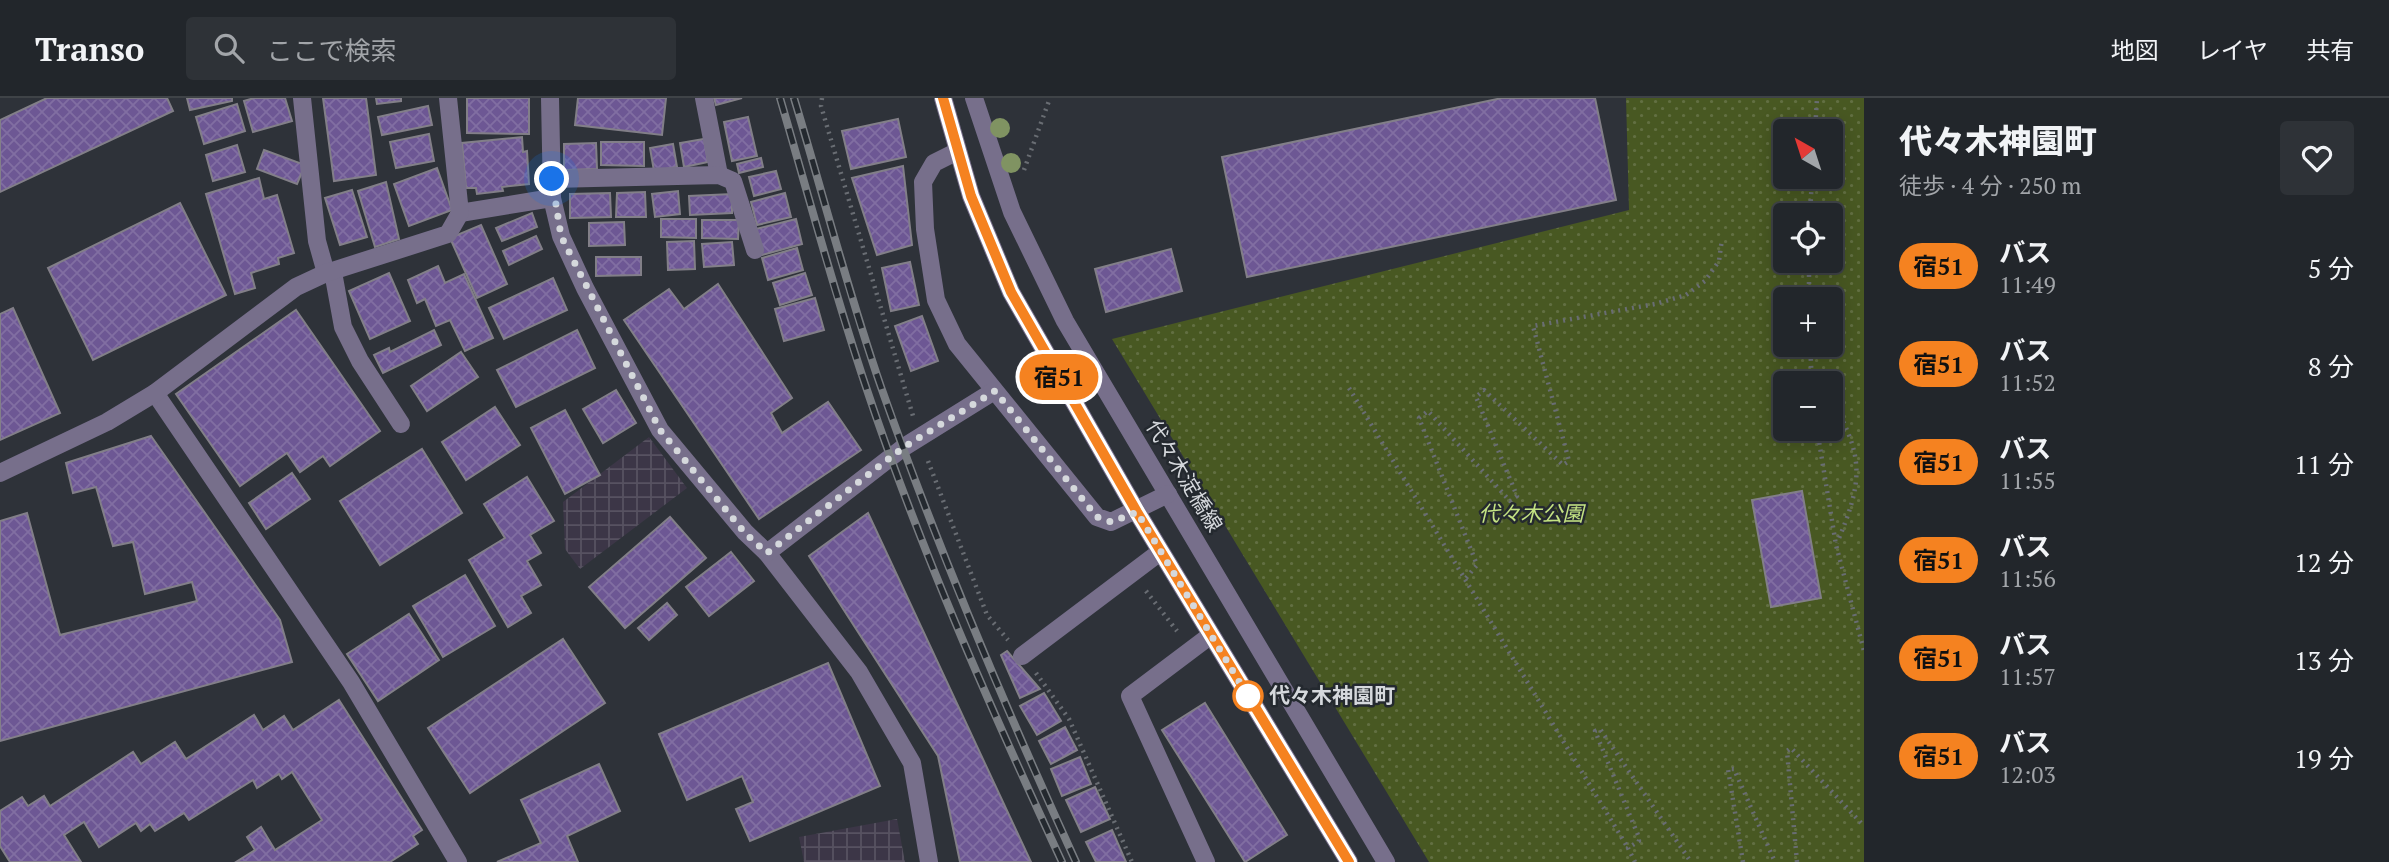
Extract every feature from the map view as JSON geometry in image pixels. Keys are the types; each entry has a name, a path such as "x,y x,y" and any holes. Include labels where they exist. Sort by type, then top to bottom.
{"street":[{"path":"302,98 317,241 330,273 343,327 360,361 401,424"},
{"path":"0,473 107,422 155,393 296,287 449,234 460,213 448,98"},
{"path":"550,98 552,198 566,247 660,430 745,533 767,553 859,672 912,763 929,862"},
{"path":"704,98 719,175"},
{"path":"943,98 956,152 988,243 1011,292 1160,551 1349,862"},
{"name":"代々木淀橋線","path":"974,98 1012,212 1065,321 1386,862"},
{"path":"956,152 934,163 923,182 931,276 945,323 995,391 1097,517 1111,522 1137,512 1168,494"},
{"path":"552,179 719,175 733,181 755,250"},
{"path":"460,213 552,198"},
{"path":"767,553 919,437 995,391"},
{"path":"155,393 352,682 458,862"},
{"path":"1022,656 1160,551"},
{"path":"1206,862 1130,696 1211,635"}],"path":[{"path":"822,98 821,106 919,437"},
{"path":"1023,174 1050,98"},
{"path":"1816,119 1817,98"},
{"path":"1466,578 1477,565 1419,418 1428,411 1510,501 1517,496 1476,397 1484,390 1563,465 1569,461 1533,326 1655,304 1686,295 1704,281 1719,261 1722,239"},
{"path":"1349,387 1635,862"},
{"path":"1836,545 1856,500 1862,470 1859,444 1843,414"},
{"path":"1819,441 1836,545 1864,651"},
{"path":"1132,573 1192,650"},
{"path":"1628,848 1639,841 1638,835 1595,731 1600,729 1691,862"},
{"path":"1797,862 1787,751 1791,748 1864,826"},
{"path":"1743,862 1728,769 1734,769 1776,862"}],"shaded area":[{"path":"649,437 687,488 580,569 565,549 563,502"},
{"path":"897,819 905,862 804,862 799,837"}],"green space":[{"name":"代々木公園","path":"1626,98 1864,98 1864,862 1429,862 1112,339 1629,210"}],"building":[{"path":"47,98 167,98 173,111 0,192 0,120"},
{"path":"187,98 232,98 232,101 190,110"},
{"path":"254,98 285,98 292,121 253,132 244,101"},
{"path":"323,98 366,98 376,175 334,181"},
{"path":"376,98 401,98 401,101 377,104"},
{"path":"467,98 529,98 529,134 467,133"},
{"path":"578,98 666,98 662,135 575,125"},
{"path":"714,98 742,98 716,105"},
{"path":"1502,98 1595,98 1616,200 1247,277 1222,157"},
{"path":"237,104 245,131 204,144 196,117"},
{"path":"428,106 432,125 382,135 378,117"},
{"path":"748,117 757,156 732,161 724,122"},
{"path":"898,119 906,157 851,169 842,131"},
{"path":"429,134 434,161 396,168 390,142"},
{"path":"522,137 523,152 527,151 529,184 502,187 503,191 477,194 476,188 466,188 462,143"},
{"path":"704,139 708,162 684,167 680,143"},
{"path":"601,142 644,142 644,166 601,165"},
{"path":"596,143 597,169 564,170 564,144"},
{"path":"673,144 677,167 654,171 650,148"},
{"path":"237,145 245,172 213,181 206,155"},
{"path":"264,150 305,165 297,184 257,169"},
{"path":"761,158 763,167 739,173 737,164"},
{"path":"903,166 912,245 877,255 852,178"},
{"path":"437,168 452,210 409,226 394,184"},
{"path":"776,171 781,189 754,196 749,177"},
{"path":"259,178 264,199 277,195 294,253 278,258 279,264 251,273 255,288 235,294 206,194"},
{"path":"386,182 399,239 375,247 358,191"},
{"path":"352,190 367,237 340,245 325,198"},
{"path":"678,191 680,214 655,217 652,194"},
{"path":"645,192 646,217 616,217 617,193"},
{"path":"610,193 611,217 570,218 570,194"},
{"path":"785,193 791,217 757,225 751,202"},
{"path":"732,194 732,213 690,215 689,196"},
{"path":"180,203 226,295 93,360 48,268"},
{"path":"532,213 537,227 502,241 496,228"},
{"path":"661,219 696,219 696,238 661,237"},
{"path":"796,219 802,244 762,255 756,229"},
{"path":"702,220 739,220 738,239 702,238"},
{"path":"624,222 625,245 589,246 589,223"},
{"path":"481,225 507,284 477,298 450,238"},
{"path":"536,236 542,249 509,265 503,251"},
{"path":"694,241 695,269 668,270 667,242"},
{"path":"732,242 734,265 704,267 702,244"},
{"path":"797,248 803,270 768,280 762,258"},
{"path":"1171,249 1182,291 1106,312 1095,269"},
{"path":"596,257 641,257 641,275 596,276"},
{"path":"910,262 919,305 891,311 882,268"},
{"path":"438,266 445,283 464,274 493,338 465,351 450,320 436,326 425,299 417,303 408,280"},
{"path":"389,273 410,321 370,339 349,291"},
{"path":"805,273 812,295 780,305 773,283"},
{"path":"553,278 567,310 504,339 489,308"},
{"path":"718,284 792,398 771,413 782,433 828,402 861,450 759,519 624,320 669,289 684,309"},
{"path":"815,298 824,330 784,341 775,309"},
{"path":"13,308 60,413 0,440 0,314"},
{"path":"296,310 380,431 330,466 323,456 300,472 287,453 240,486 176,394"},
{"path":"922,316 938,361 911,371 895,326"},
{"path":"434,330 441,345 383,373 374,355 389,348 390,352"},
{"path":"577,330 595,368 516,407 497,370"},
{"path":"461,352 478,377 427,411 411,386"},
{"path":"616,390 636,423 603,443 583,409"},
{"path":"495,407 520,445 466,480 442,442"},
{"path":"565,410 600,475 565,494 531,428"},
{"path":"151,436 280,620 292,662 0,741 0,521 27,513 60,635 197,601 192,582 145,594 133,542 113,546 96,487 73,493 66,463"},
{"path":"422,449 462,513 380,565 340,501"},
{"path":"292,473 310,499 266,529 249,503"},
{"path":"527,477 554,521 530,535 541,553 527,561 541,585 521,596 531,613 508,627 469,560 505,538 484,504"},
{"path":"1802,491 1821,598 1771,607 1752,500"},
{"path":"868,513 1031,862 960,862 938,756 809,556"},
{"path":"670,517 706,558 625,628 589,587"},
{"path":"731,552 754,581 709,616 686,587"},
{"path":"465,575 495,626 443,657 413,606"},
{"path":"667,603 677,615 649,640 638,628"},
{"path":"409,614 439,660 378,701 347,654"},
{"path":"563,639 605,703 470,793 428,728"},
{"path":"1007,651 1040,689 1020,698 1001,655"},
{"path":"828,663 880,786 750,841 736,809 753,802 742,776 687,800 659,734"},
{"path":"1044,693 1061,721 1037,735 1020,706"},
{"path":"339,700 422,830 413,836 418,844 390,862 236,862 255,850 247,837 261,827 275,850 322,820 292,772 282,779 279,774 257,788 253,780 189,820 184,813 155,831 150,824 141,831 136,823 99,847 84,822 64,835 81,862 10,862 0,846 0,811 22,797 28,806 44,796 50,806 133,752 141,764 175,742 186,759 254,715 263,730 284,716 293,730"},
{"path":"1205,703 1287,835 1245,862 1162,730"},
{"path":"1065,727 1077,750 1051,764 1039,741"},
{"path":"1080,757 1091,784 1062,796 1051,769"},
{"path":"599,764 620,811 567,836 578,862 497,862 541,843 521,800"},
{"path":"1095,787 1110,819 1081,832 1066,800"},
{"path":"1112,830 1126,862 1096,862 1086,842"}],"railway":[{"path":"780,98 843,315 909,508 957,627 1062,862"},
{"path":"794,98 858,315 903,448 973,627 1076,862"}],"bus line":[{"name":"宿51","path":"943,98 956,152 971,196 988,243 1011,292 1137,512 1349,862"}],"place":[{"name":"代々木神園町","path":"1248,696"}],"route":[{"path":"552,179 552,198 561,236 585,288 660,430 745,533 767,553 904,447 995,391 1097,517 1108,523 1137,512 1252,703 1248,696"}]}
